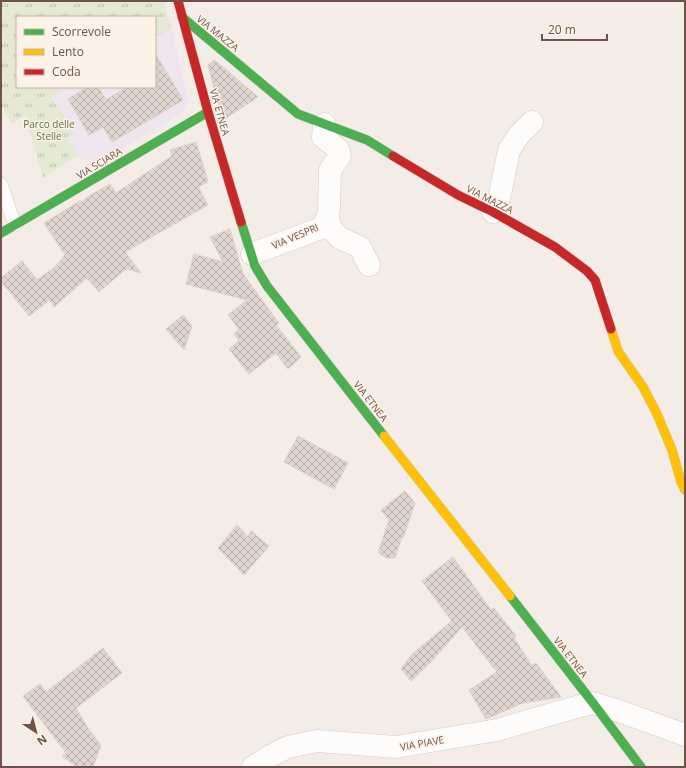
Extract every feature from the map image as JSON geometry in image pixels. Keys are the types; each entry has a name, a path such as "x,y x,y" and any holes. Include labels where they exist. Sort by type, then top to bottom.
{"street":[{"name":"VIA ETNEA","path":"178,1 208,112 255,266 267,286 593,703 641,767"},
{"name":"VIA MAZZA","path":"182,17 298,114 367,140 458,195 493,212 555,247 587,271 595,280 618,352 643,387 657,414 672,450 681,482 685,490"},
{"name":"VIA SCIARA","path":"1,233 208,112"},
{"path":"493,212 500,195 509,150 519,135 532,122"},
{"name":"VIA VESPRI","path":"252,254 321,228 328,218 330,170 340,156 338,150 323,137 324,124"},
{"path":"328,218 331,229 340,238 360,247 369,265"},
{"path":"593,703 622,712 685,736"},
{"name":"VIA PIAVE","path":"253,767 288,747 317,741 396,748 498,730 593,703"}],"lane":[{"path":"1,184 15,225"}],"shaded area":[{"path":"171,28 189,101 183,112 95,165 80,158 67,138 73,133 52,98 68,88 156,88 156,36"}],"green space":[{"name":"Parco delle Stelle","path":"1,1 164,1 171,28 156,36 156,16 16,16 16,88 68,88 52,98 73,133 67,138 78,155 43,178 25,115 12,124 1,104"}],"building":[{"path":"156,55 183,100 112,142 103,127 89,135 68,99 85,88 99,88 106,100 125,88 156,88"},
{"path":"215,60 258,97 223,120 208,65"},
{"path":"196,142 208,182 198,187 208,205 125,252 141,273 126,269 99,292 87,278 54,307 50,300 29,316 1,281 1,278 22,261 37,280 55,267 65,255 44,223 110,184 116,193 172,156 170,150"},
{"path":"230,229 243,274 279,323 276,325 301,357 288,369 276,353 249,374 229,349 239,341 234,334 239,329 228,315 247,300 186,284 194,254 223,262 210,237"},
{"path":"183,315 192,326 184,350 166,329"},
{"path":"298,436 348,463 334,489 284,462"},
{"path":"405,491 415,503 395,558 387,558 378,553 389,520 381,510"},
{"path":"237,525 248,537 251,531 269,546 244,575 218,548"},
{"path":"453,557 491,610 494,608 516,636 514,638 532,666 536,663 561,697 523,703 486,719 469,690 497,672 462,627 429,664 411,681 401,669 412,654 452,621 422,581"},
{"path":"103,648 122,673 76,708 89,730 101,745 93,767 77,767 62,756 66,753 23,696 40,684 46,692"}],"traffic: fast":[{"path":"182,17 298,114 367,140 393,156"},
{"path":"1,233 208,112"},
{"path":"241,222 255,266 267,286 384,436"},
{"path":"510,596 641,767"}],"traffic: slow":[{"path":"611,329 618,351 643,387 657,414 672,450 681,482 685,490"},
{"path":"384,436 510,596"}],"traffic: jam":[{"path":"178,1 208,112 241,222"},
{"path":"393,156 458,195 493,212 555,247 587,271 595,280 611,329"}]}
